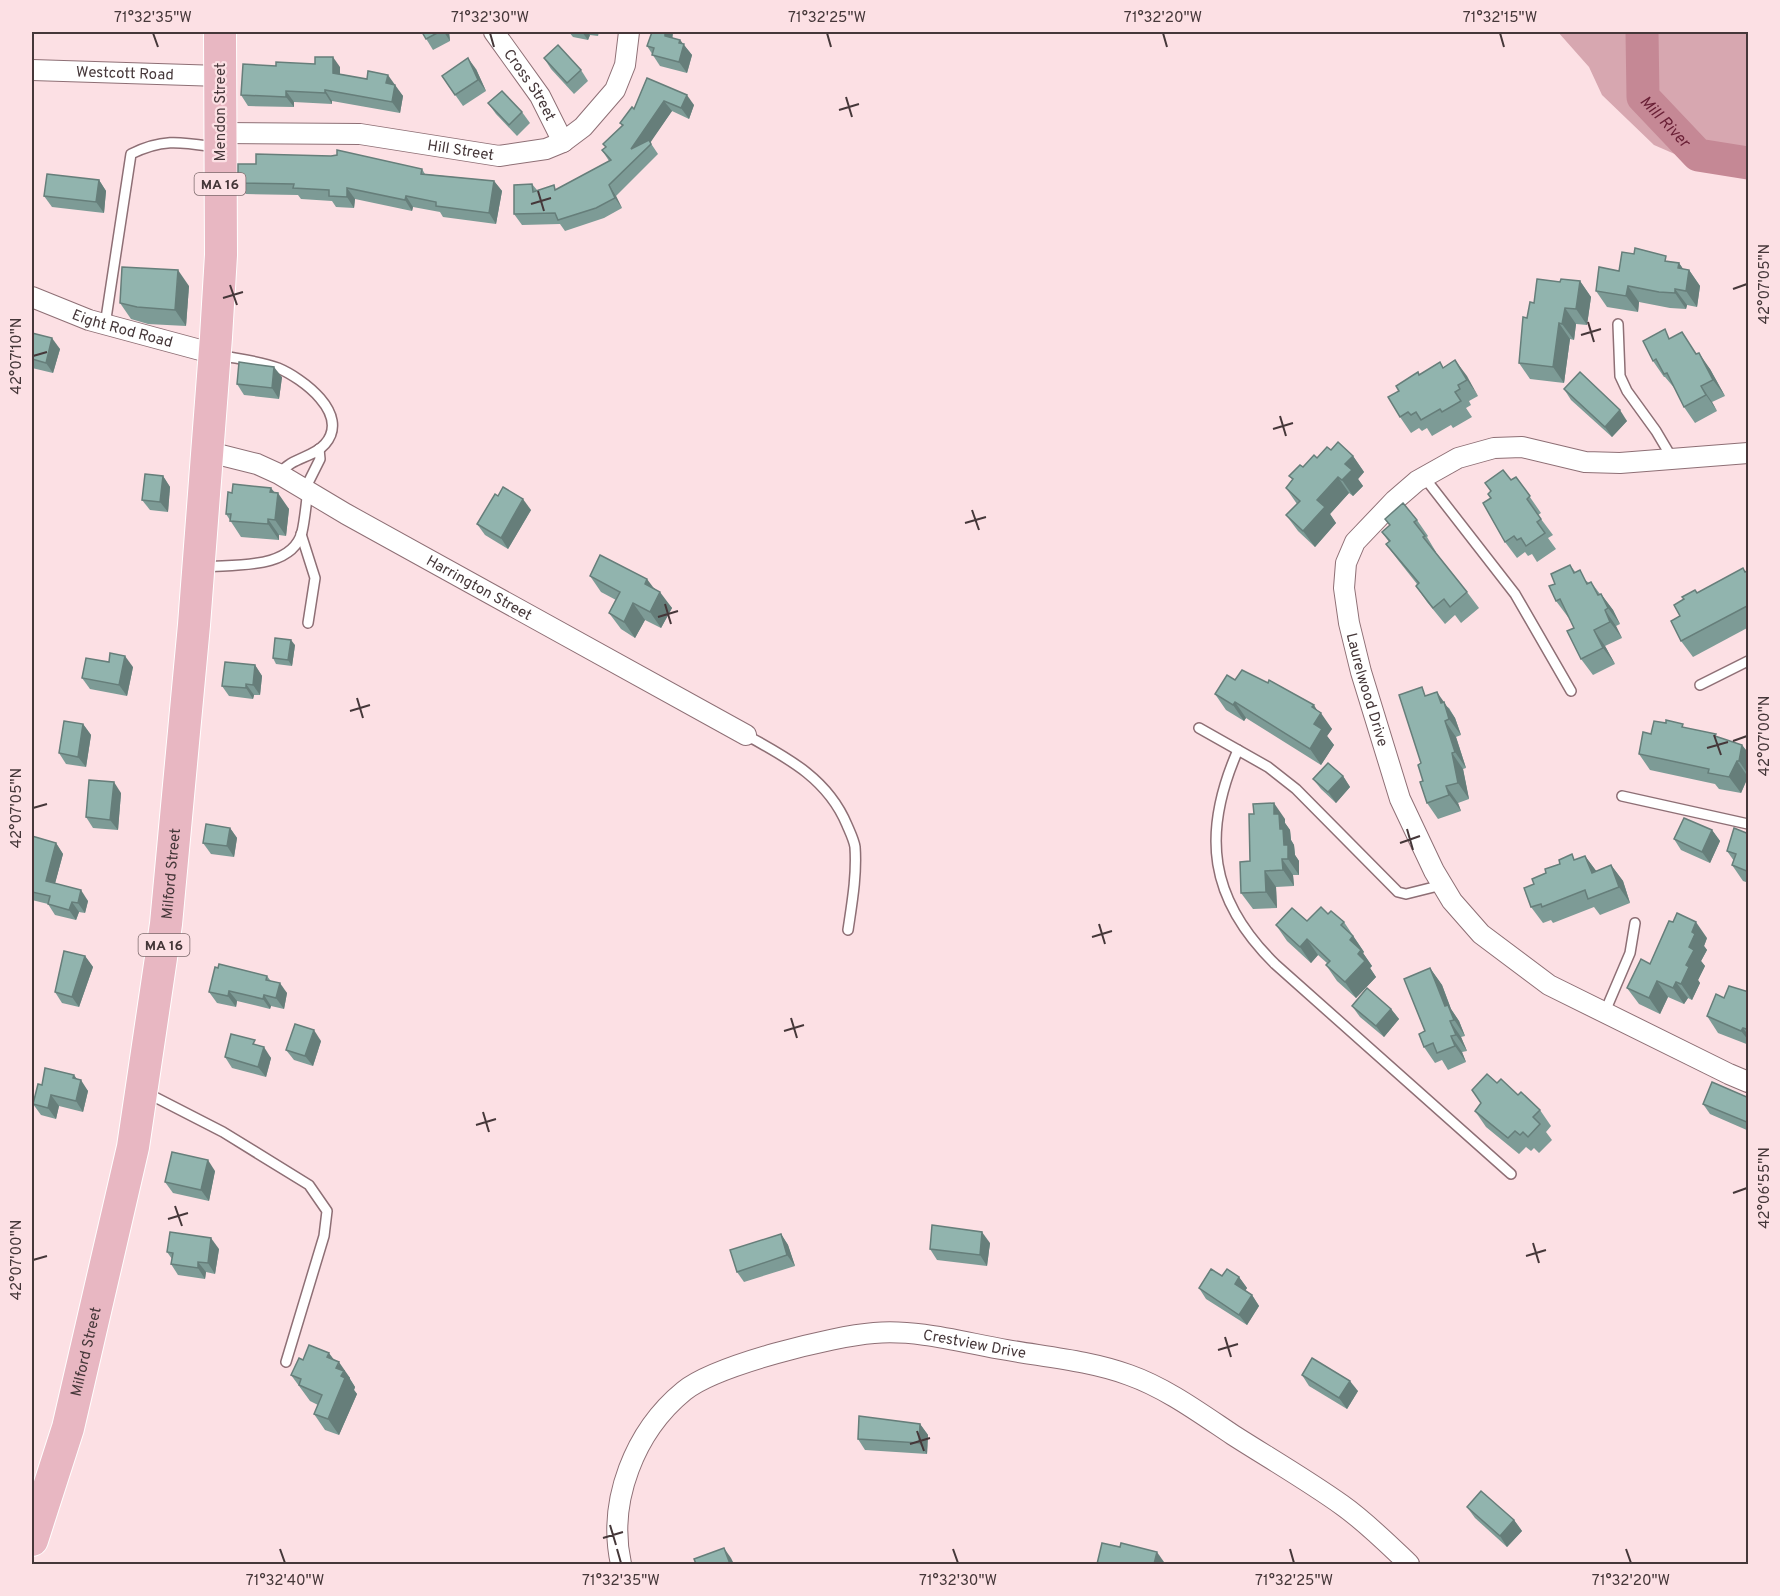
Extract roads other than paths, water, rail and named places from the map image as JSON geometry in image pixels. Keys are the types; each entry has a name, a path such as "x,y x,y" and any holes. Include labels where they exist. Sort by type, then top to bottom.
{"main road":[{"name":"Mendon Street","path":"215,345 221,255 220,32"},
{"name":"Milford Street","path":"32,1540 68,1428 103,1281 143,1090 175,843 209,452 215,345"}],"street":[{"name":"Cross Street","path":"494,32 540,96 563,142"},
{"name":"Hill Street","path":"220,141 360,134 499,156 546,149 563,142 599,112 615,90 625,65 629,32"},
{"name":"Westcott Road","path":"32,70 220,76"},
{"name":"Eight Rod Road","path":"32,297 105,324 215,345"},
{"name":"Laurelwood Drive","path":"1749,453 1620,463 1585,462 1522,447 1494,448 1458,458 1424,477 1395,500 1355,542 1346,563 1344,588 1349,623 1361,672 1400,799 1452,901 1481,934 1549,985 1604,1014 1749,1082"},
{"name":"Harrington Street","path":"209,452 257,464 279,474 346,514 746,735"},
{"name":"Crestview Drive","path":"621,1564 618,1532 619,1507 632,1461 663,1411 686,1389 711,1376 759,1358 849,1336 876,1332 904,1333 975,1344 1130,1375 1201,1414 1344,1506 1409,1564"}],"lane":[{"path":"105,324 131,154 152,144 175,141 220,141"},
{"path":"1618,324 1620,376 1627,391 1672,458"},
{"path":"215,345 292,375 317,396 327,408 332,425 326,443 319,449 287,463 279,474"},
{"path":"308,623 315,578 302,534 306,490 320,459 319,449"},
{"path":"1424,477 1515,594 1571,691"},
{"path":"199,567 262,562 286,554 302,534"},
{"path":"1700,685 1749,661"},
{"path":"1199,728 1268,767 1296,789 1398,892 1406,894 1442,885"},
{"path":"746,735 789,759 815,777 841,811 855,845 854,883 848,930"},
{"path":"1238,750 1224,781 1217,830 1218,864 1224,893 1237,919 1253,942 1275,964 1511,1174"},
{"path":"1622,795 1749,824"},
{"path":"1604,1014 1630,953 1635,923"},
{"path":"143,1090 223,1132 309,1185 327,1211 324,1236 286,1362"}],"waterway":[{"name":"Mill River","path":"1642,32 1643,97 1698,155 1748,163"}]}
